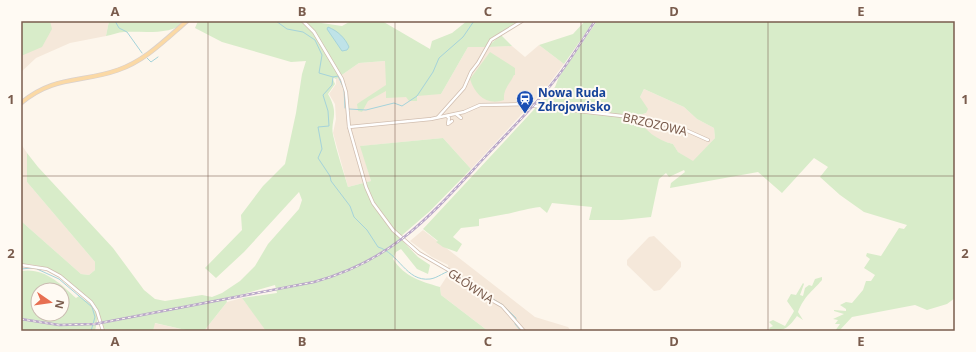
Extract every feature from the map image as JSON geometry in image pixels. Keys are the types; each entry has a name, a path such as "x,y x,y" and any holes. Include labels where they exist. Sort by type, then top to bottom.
{"main road":[{"path":"21,103 38,91 53,84 106,74 130,65 150,52 187,21"}],"street":[{"name":"GŁÓWNA","path":"303,21 314,32 342,79 346,92 349,127 366,187 373,203 393,230 412,248 451,272 483,296 502,306 524,331"},
{"path":"438,117 464,88 471,72 492,40 522,21"},
{"name":"BRZOZOWA","path":"349,127 446,116 480,105 530,104 534,106 541,105 631,117 680,128 708,140"},
{"path":"456,114 461,118"},
{"path":"446,116 449,118 448,124 452,122"},
{"path":"21,265 47,270 60,276 91,302 97,311 102,330"}],"shaded area":[{"path":"21,21 109,21 106,36 70,43 36,58 21,72"},
{"path":"539,45 564,64 546,88 471,169 443,138 361,146 371,181 348,187 333,133 336,119 335,104 329,94 336,84 336,79 359,63 385,61 441,94 468,47 512,46 525,57"},
{"path":"644,89 684,107 697,119 714,128 715,138 693,162 678,152 673,144 659,140 643,128 636,116 646,113 640,97"},
{"path":"21,144 27,153 27,182 95,262 95,270 89,275 81,274 21,221"},
{"path":"423,230 535,317 568,327 571,331 488,331 441,295 440,287 449,273 448,265 432,257 410,241"},
{"path":"654,236 681,262 681,267 660,290 654,291 627,265 627,260 649,237"},
{"path":"242,298 267,331 204,331 227,302"},
{"path":"154,323 190,331 153,331"}],"green space":[{"path":"28,21 50,21 52,29 42,47 21,56 21,23"},
{"path":"109,21 187,21 180,26 165,31 122,32 106,36"},
{"path":"198,21 308,21 342,26 351,21 382,21 430,49 432,41 452,33 467,21 522,21 491,38 485,47 468,47 441,94 417,96 417,101 409,101 406,97 386,98 386,91 368,101 362,112 358,111 357,104 386,85 385,61 359,63 336,79 332,77 335,84 328,94 332,101 334,112 332,130 333,135 348,187 371,181 360,146 443,138 471,169 430,211 400,237 397,235 418,257 430,265 428,274 417,269 401,249 396,252 393,259 403,270 414,278 440,287 441,295 488,331 266,331 242,298 277,293 275,285 226,299 227,302 204,331 190,331 155,323 153,331 102,329 98,317 95,331 21,330 21,271 29,270 45,274 58,282 30,282 30,322 70,322 70,292 76,298 79,296 92,305 70,285 70,282 67,282 52,271 42,267 21,264 21,221 81,274 89,275 95,270 95,262 27,182 27,153 38,167 113,248 144,290 155,299 165,301 202,295 212,297 222,293 240,281 255,266 268,244 299,209 302,200 299,192 244,252 216,278 205,268 242,230 241,215 263,186 285,164 296,113 302,74 306,61 291,62 222,42 195,28"},
{"path":"585,21 594,21 564,64 539,45 573,34"},
{"path":"597,21 955,21 955,298 947,304 927,310 915,305 852,317 839,331 835,331 840,324 835,324 838,320 833,319 844,314 834,310 846,311 846,309 840,305 846,302 852,303 863,290 866,281 871,281 875,275 864,268 870,259 866,256 867,253 881,256 899,228 904,229 907,225 864,212 840,195 820,177 828,167 814,158 782,193 758,172 670,188 671,183 685,172 684,170 669,177 666,173 659,179 651,217 622,220 589,220 592,207 552,203 547,213 540,207 479,219 479,226 461,228 453,237 462,244 457,252 443,247 423,229 555,87 559,77","holes":["644,89 684,107 697,119 714,128 715,138 693,161 678,152 673,144 661,140 652,134 636,116 646,113 648,109 640,97"]},
{"path":"501,35 512,46 487,47"},
{"path":"490,52 515,68 515,75 506,90 504,100 492,102 482,98 478,94 470,79"},
{"path":"822,277 822,280 806,298 798,312 803,320 797,316 786,328 771,331 769,328 773,326 769,322 773,320 785,326 793,313 794,311 787,301 791,294 796,295 803,283 804,284 800,295 803,296 805,288 809,285 812,286 815,279"}],"water":[{"path":"328,27 343,38 349,47 347,50 342,51 327,29"}],"waterway":[{"path":"115,21 119,28 127,32 142,53"},
{"path":"276,21 287,29 303,32 315,40 322,55 319,73 333,77 338,76 344,89 345,108"},
{"path":"349,109 366,110 394,103 402,106 417,96 433,72 439,58 463,37 474,21"},
{"path":"147,58 151,62 158,57"},
{"path":"333,77 332,85 323,95 328,111 329,126 318,127 322,149 318,158 330,176 331,181 350,206 354,217 367,230 378,247 392,255 409,272 422,279 430,279 453,270 480,291 503,305 516,318 515,324 521,331"},
{"path":"21,269 32,268"},
{"path":"37,269 59,279 92,307 95,317 91,331"}],"railway":[{"path":"21,319 59,325 95,324 314,282 342,273 367,261 389,248 409,233 447,198 550,87 568,63 595,21"}],"place":[{"name":"Nowa Ruda Zdrojowisko","path":"525,114"}]}
